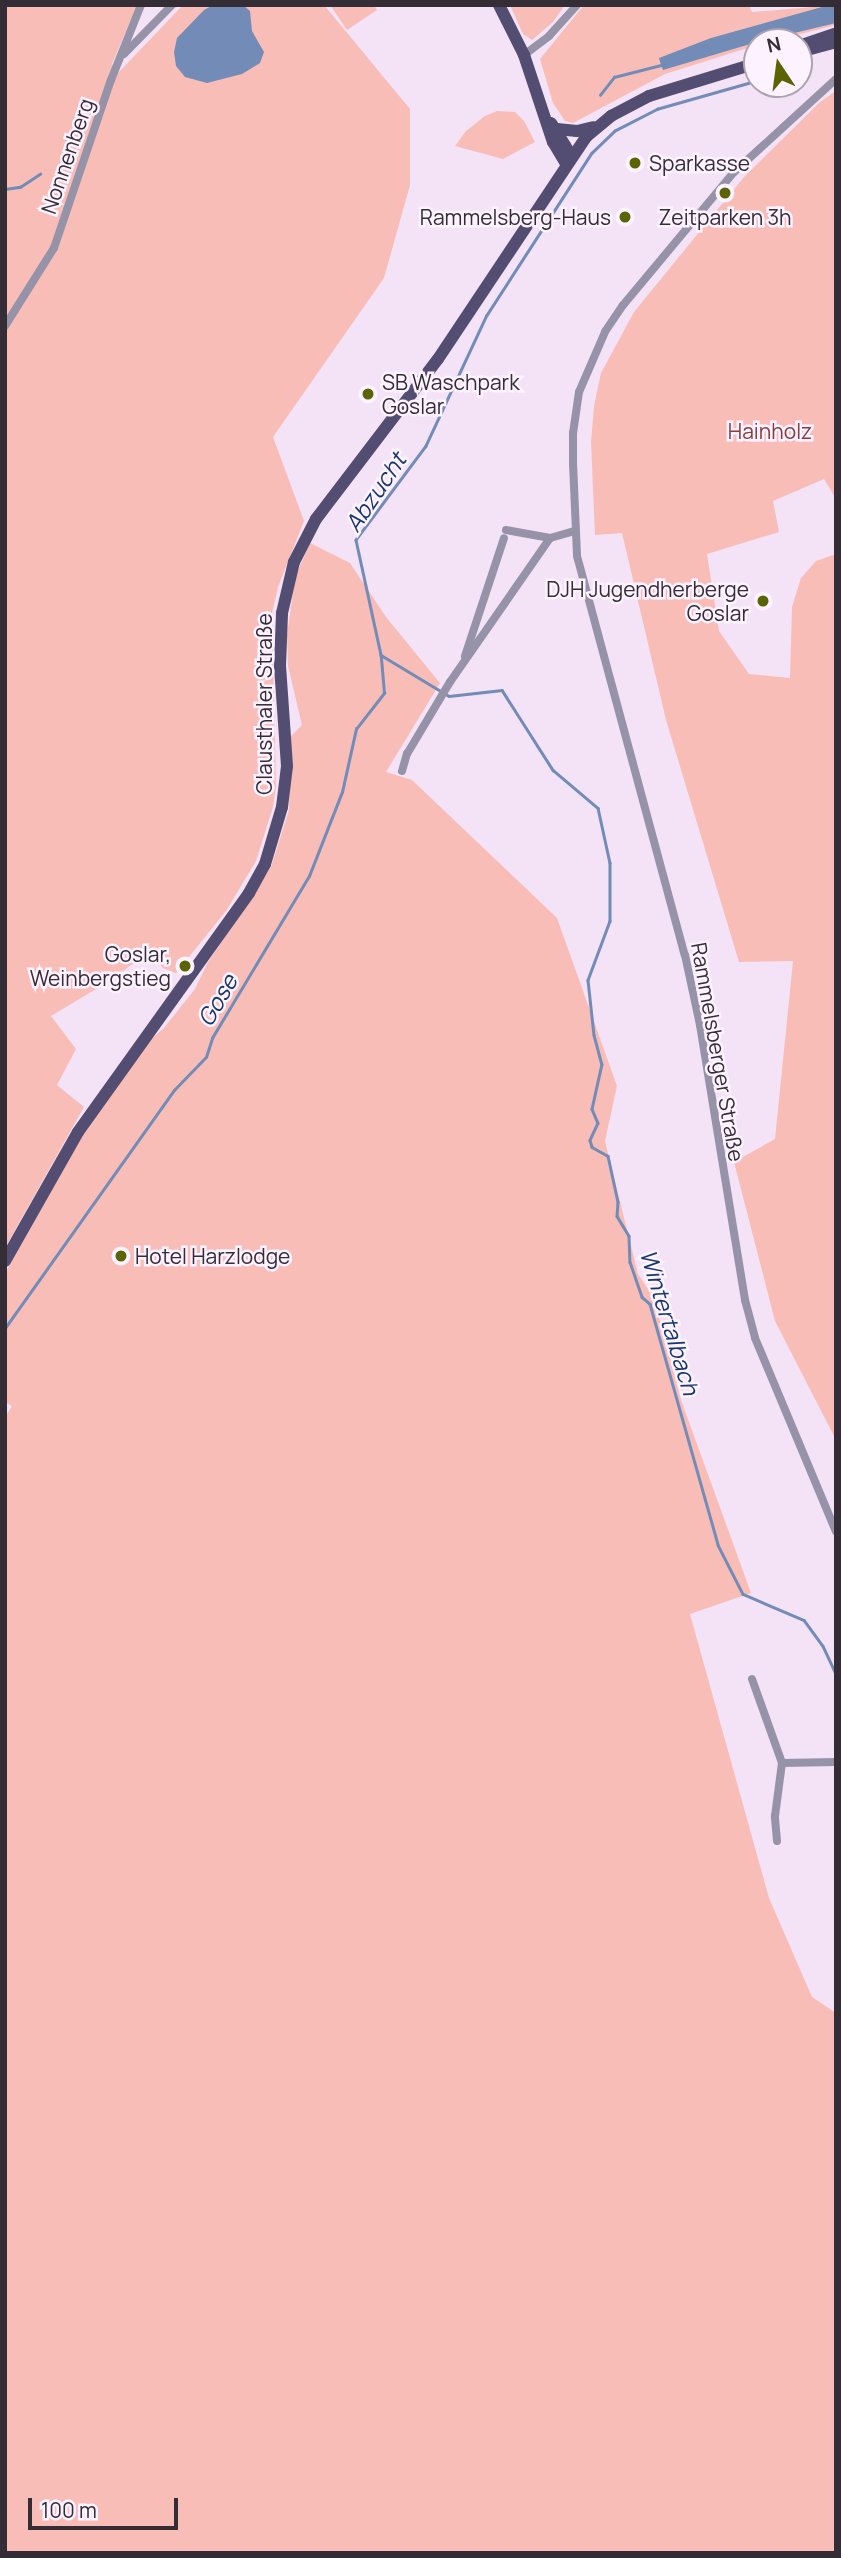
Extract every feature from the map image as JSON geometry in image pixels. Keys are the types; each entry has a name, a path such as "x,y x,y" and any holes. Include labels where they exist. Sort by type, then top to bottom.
{"main road":[{"path":"499,5 524,55 553,142 568,160"},
{"path":"813,41 836,34"},
{"path":"813,48 836,42"},
{"name":"Clausthaler Straße","path":"5,1261 36,1202 92,1109 249,893 265,864 282,807 287,766 280,666 282,613 289,575 307,536 341,484 438,359 568,160 598,125 649,96 743,67"},
{"path":"546,117 557,129 568,160"},
{"path":"557,129 577,131 598,125"}],"street":[{"path":"120,58 141,5"},
{"name":"Nonnenberg","path":"5,326 54,248 120,58 172,5"},
{"path":"524,55 549,36 577,5"},
{"name":"Rammelsberger Straße","path":"836,79 734,172 623,305 605,332 579,392 573,433 577,556 685,955 700,1025 728,1208 755,1338 836,1532"},
{"path":"462,666 505,534 550,538 575,531"},
{"path":"402,771 407,754 450,682 550,538"},
{"path":"751,1679 782,1763 775,1816 777,1841"},
{"path":"782,1763 836,1762"}],"green space":[{"path":"5,5 137,5 112,64 118,73 183,5 324,5 410,109 410,185 384,278 273,437 304,521 278,587 272,613 276,785 273,807 256,861 226,911 176,973 163,968 149,952 106,983 51,1016 76,1049 57,1085 84,1107 5,1248"},
{"path":"330,5 374,5 377,10 347,30"},
{"path":"510,5 565,5 553,22 532,40 523,34"},
{"path":"584,5 749,5 752,12 836,5 836,25 813,31 813,28 743,28 743,49 665,74 573,123 565,121 553,103 540,59"},
{"name":"Hainholz","path":"836,91 836,499 824,479 773,501 779,532 707,554 719,631 749,674 790,678 792,607 801,578 816,561 836,554 836,1440 775,1321 734,1162 775,1139 793,961 739,962 666,720 622,533 595,535 591,442 594,406 601,373 634,312 744,177 820,102"},
{"path":"497,111 515,112 524,121 535,142 503,159 455,146 466,131 485,116"},
{"path":"310,543 350,563 386,617 440,683 386,772 412,780 557,918 617,1086 605,1141 638,1274 654,1298 681,1400 751,1593 690,1614 769,1898 812,1997 836,2013 836,2553 5,2553 5,1417 12,1406 5,1402 5,1274 41,1205 83,1135 146,1044 164,1028 195,989 207,964 271,867 289,810 291,736 302,725 288,666 287,635 295,577"}],"water":[{"path":"213,5 243,5 250,11 252,31 264,52 260,63 242,74 207,83 185,77 176,66 174,52 177,38 204,10"},
{"path":"836,5 836,23 813,29 747,28"},
{"path":"743,29 743,46 663,70 659,58"}],"waterway":[{"path":"600,95 614,77 661,65"},
{"name":"Abzucht","path":"743,85 658,109 615,131 592,153 487,315 426,446 356,540 381,655 449,696 502,690 553,770 598,808 610,863 610,921 588,980 594,1035 602,1064 592,1109 598,1123 590,1140 592,1147 608,1156 618,1202 617,1216 629,1236 630,1262 642,1297 650,1304 718,1545 743,1594 804,1620 823,1646 836,1674"},
{"path":"5,189 20,187 40,174"},
{"name":"Gose","path":"5,1328 174,1090 206,1057 212,1038 309,876 342,792 356,729 384,693 381,655"}],"place":[{"name":"Sparkasse","path":"635,163"},
{"name":"Zeitparken 3h","path":"725,193"},
{"name":"Rammelsberg-Haus","path":"625,217"},
{"name":"SB Waschpark Goslar","path":"368,394"},
{"name":"DJH Jugendherberge Goslar","path":"763,601"},
{"name":"Goslar, Weinbergstieg","path":"185,966"},
{"name":"Hotel Harzlodge","path":"121,1256"}],"water label":[{"name":"Wintertalbach","path":"670,1322"}]}
